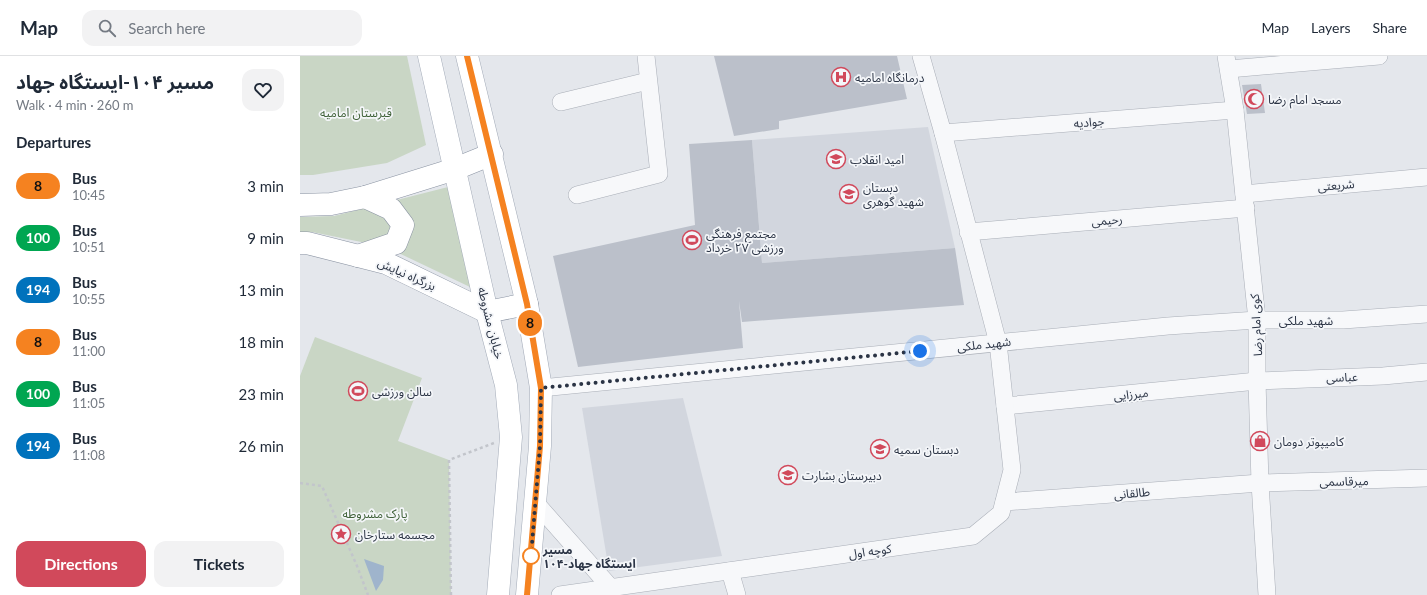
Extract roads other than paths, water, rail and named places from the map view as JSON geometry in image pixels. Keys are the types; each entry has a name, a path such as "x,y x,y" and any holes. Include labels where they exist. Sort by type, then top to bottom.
{"main road":[{"name":"خیابان مشروطه","path":"430,56 487,312 506,385 511,436 498,595"},
{"path":"467,56 492,154 527,304 541,388 540,446 527,595"},
{"path":"300,205 331,204 365,196 455,169 492,154"},
{"path":"358,256 396,243 404,225 391,209 365,196"},
{"name":"بزرگراه نیایش","path":"300,243 307,243 386,262 487,312"},
{"path":"487,312 527,304"}],"street":[{"path":"577,195 659,174 646,56"},
{"name":"کوچه اول","path":"560,595 973,536 1001,514 1012,470 998,343 943,133 921,56"},
{"path":"1227,62 1378,56"},
{"name":"کوی امام رضا","path":"1227,62 1235,110 1257,320 1260,483 1267,595"},
{"path":"561,102 648,81"},
{"name":"جوادیه","path":"943,133 1235,110"},
{"name":"شریعتی","path":"1245,201 1427,177"},
{"name":"رحیمی","path":"968,232 1245,201"},
{"name":"شهید ملکی","path":"541,388 1168,326 1257,320 1344,320 1427,314"},
{"name":"عباسی","path":"1257,381 1383,376 1427,372"},
{"name":"میرزایی","path":"1005,406 1257,381"},
{"name":"میرقاسمی","path":"1260,483 1427,478"},
{"name":"طالقانی","path":"1004,502 1260,483"},
{"path":"535,502 611,588"},
{"path":"730,571 737,595"}],"water":[{"path":"364,559 384,566 383,580 376,591"}],"place":[{"name":"درمانگاه امامیه","path":"841,77"},
{"name":"مسجد امام رضا","path":"1254,99"},
{"name":"امید انقلاب","path":"836,159"},
{"name":"دبستان شهید گوهری","path":"849,194"},
{"name":"مجتمع فرهنگی ورزشی ۲۷ خرداد","path":"692,240"},
{"name":"سالن ورزشی","path":"358,391"},
{"name":"کامیپوتر دومان","path":"1260,441"},
{"name":"دبستان سمیه","path":"880,449"},
{"name":"دبیرستان بشارت","path":"788,475"},
{"name":"مجسمه ستارخان","path":"341,534"},
{"name":"مسیر ۱۰۴-ایستگاه جهاد","path":"531,556"}],"park label":[{"name":"قبرستان امامیه","path":"356,112"},
{"name":"پارک مشروطه","path":"375,513"}]}
